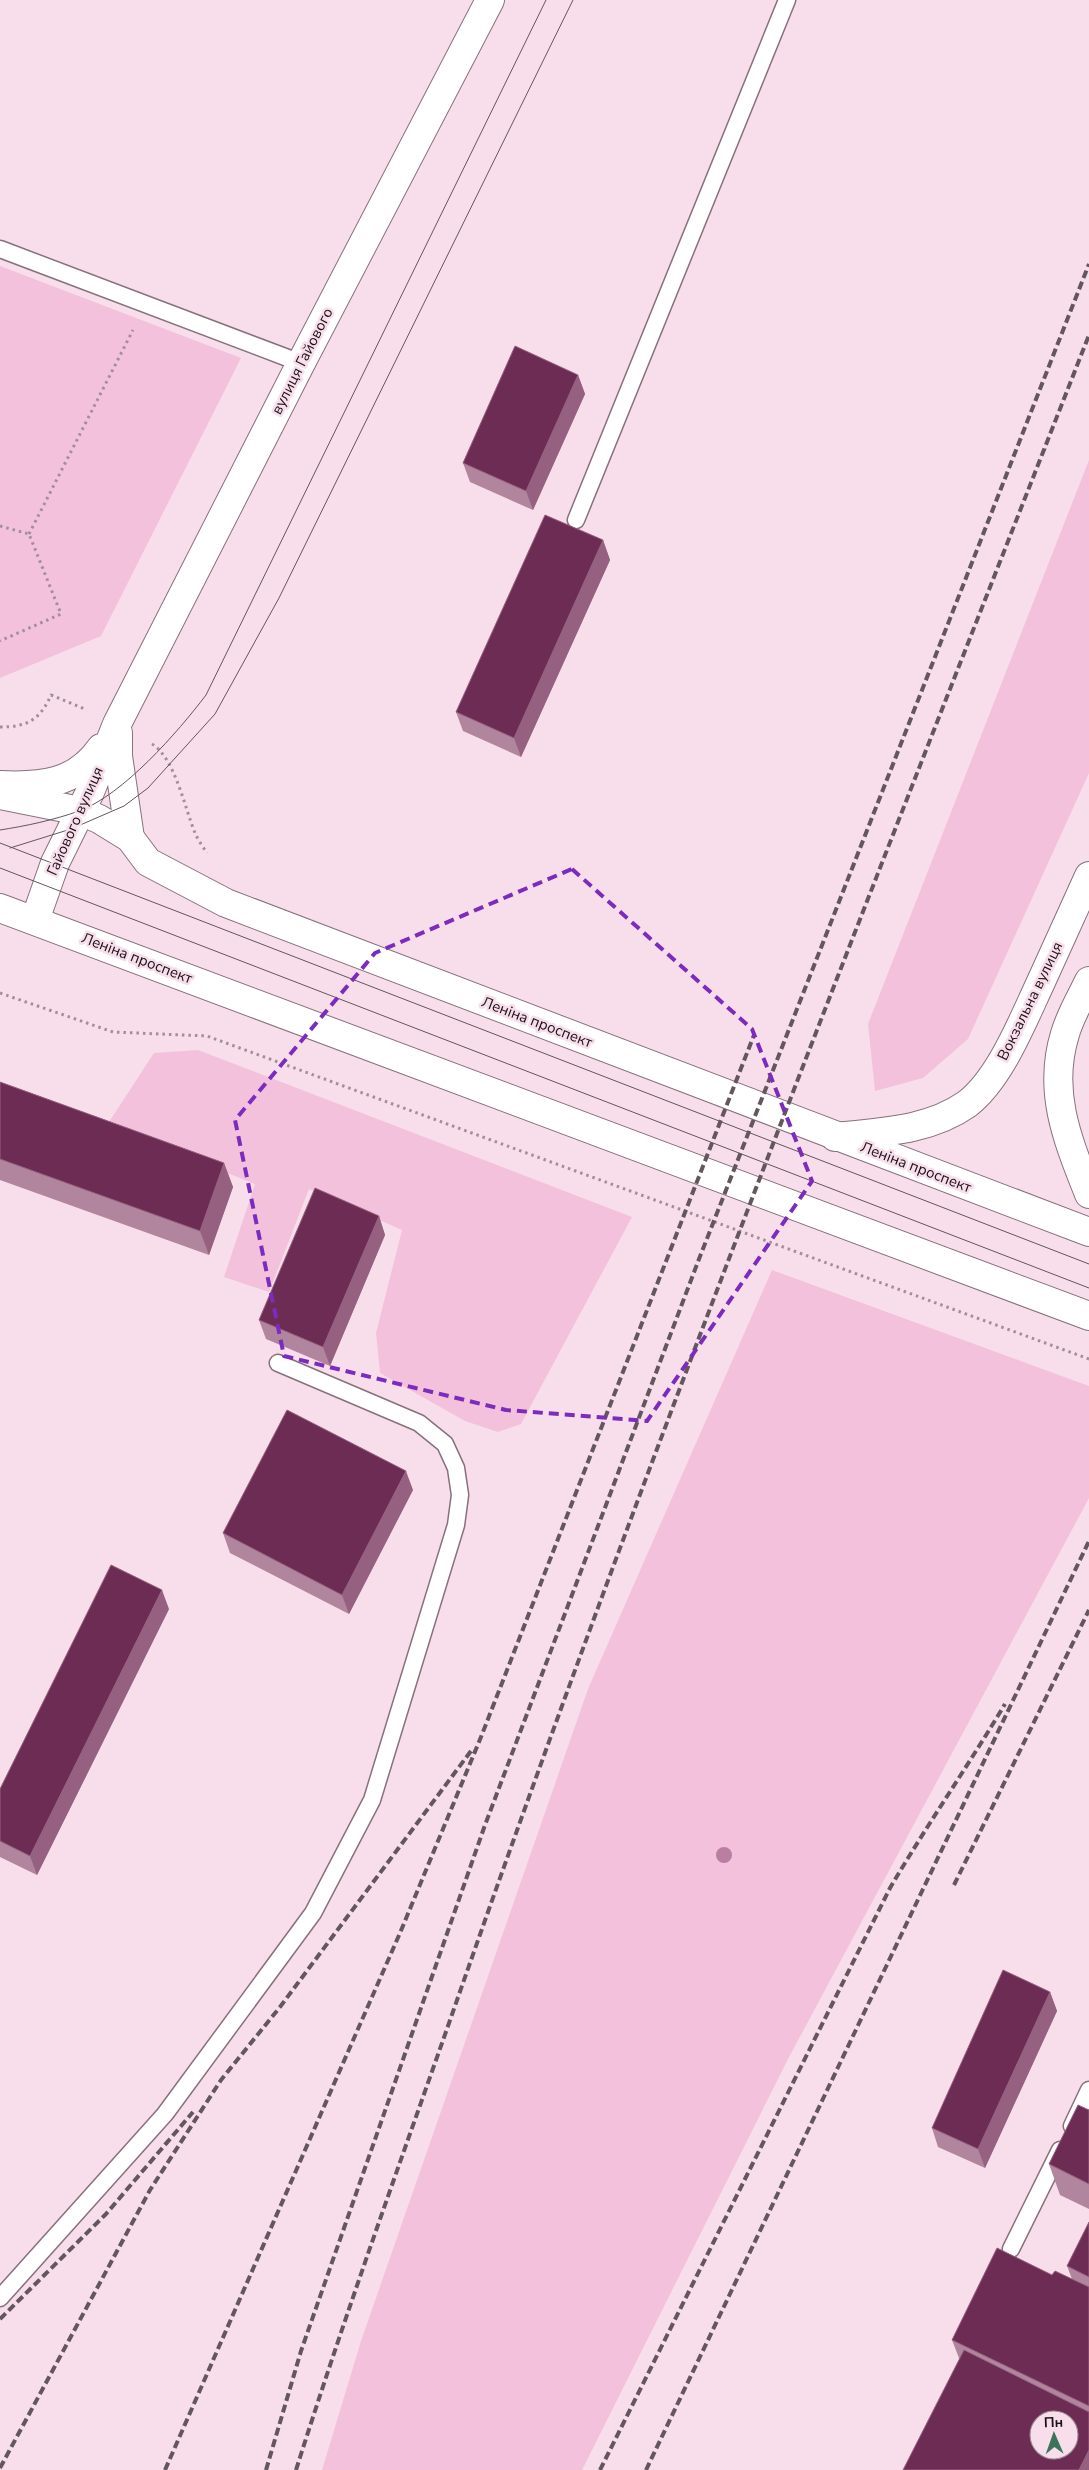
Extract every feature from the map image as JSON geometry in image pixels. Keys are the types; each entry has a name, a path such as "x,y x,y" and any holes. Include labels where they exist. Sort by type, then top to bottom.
{"main road":[{"name":"вулиця Гайового","path":"117,724 301,363 490,0"},
{"name":"Гайового вулиця","path":"0,785 19,786 56,782 78,773 93,759 117,724"},
{"name":"Гайового вулиця","path":"35,920 54,864 80,811 117,724"},
{"name":"Гайового вулиця","path":"117,724 118,756 130,838"},
{"name":"Леніна проспект","path":"0,795 80,811 99,819 130,838 148,862 226,903 1089,1232"},
{"name":"Вокзальна вулиця","path":"836,1137 908,1129 938,1119 968,1103 992,1076 1014,1039 1089,876"},
{"name":"Леніна проспект","path":"0,908 1089,1316"},
{"path":"1089,981 1065,1033 1058,1069 1059,1104 1070,1144 1089,1194"}],"lane":[{"path":"576,520 788,0"},
{"path":"0,249 301,363"},
{"path":"0,2298 165,2114 313,1913 348,1850 372,1800 456,1525 460,1495 459,1486 456,1468 445,1444 419,1423 278,1363"},
{"path":"1012,2249 1089,2090"}],"path":[{"path":"0,640 61,614 29,534 146,305"},
{"path":"0,526 29,534"},
{"path":"0,727 12,727 32,722 45,709 51,695"},
{"path":"0,993 113,1032 207,1036 1089,1359"}],"highlighted area":[{"path":"572,869 752,1029 812,1181 647,1421 506,1410 284,1356 235,1120 375,953"}],"shaded area":[{"path":"0,266 241,358 101,636 0,678"},
{"path":"1089,460 1089,773 968,1039 923,1078 875,1091 868,1024"},
{"path":"198,1050 632,1217 521,1424 498,1432 465,1421 380,1373 376,1333 402,1230 309,1189 269,1292 224,1277 255,1184 107,1125 154,1053"},
{"path":"772,1270 1089,1386 1089,1498 788,2059 582,2470 322,2470 361,2341 588,1689"}],"building":[{"path":"515,346 578,375 526,491 463,463"},
{"path":"545,515 603,540 514,738 456,712"},
{"path":"0,1082 224,1163 200,1231 0,1159"},
{"path":"315,1188 379,1216 323,1347 259,1320"},
{"path":"287,1410 406,1471 342,1595 223,1533"},
{"path":"111,1565 162,1590 30,1856 0,1841 0,1789"},
{"path":"1003,1970 1050,1992 978,2149 932,2128"},
{"path":"1078,2105 1089,2110 1089,2184 1049,2164"},
{"path":"1089,2222 1089,2277 1067,2266"},
{"path":"997,2248 1052,2275 1055,2271 1089,2287 1089,2406 952,2340"},
{"path":"964,2350 1089,2412 1089,2450 1079,2470 903,2470"}],"tram line":[{"path":"0,830 60,817 96,803 131,777 148,761 181,726 206,695 546,0"},
{"path":"10,848 71,829 124,806 148,788 215,714 279,598 573,0"},
{"path":"0,843 1089,1264"},
{"path":"0,868 1089,1288"}],"railway":[{"path":"266,2470 301,2351 485,1825 699,1259 1089,264"},
{"path":"296,2470 389,2192 523,1813 601,1600 760,1177 1089,335"},
{"path":"165,2470 400,1933 481,1737 754,1035"},
{"path":"646,2470 1089,1541"},
{"path":"954,1885 1089,1610"},
{"path":"600,2470 890,1888 1005,1704"},
{"path":"0,2468 150,2190 221,2080 280,2007 471,1751"},
{"path":"0,2319 106,2214 193,2112"}]}
